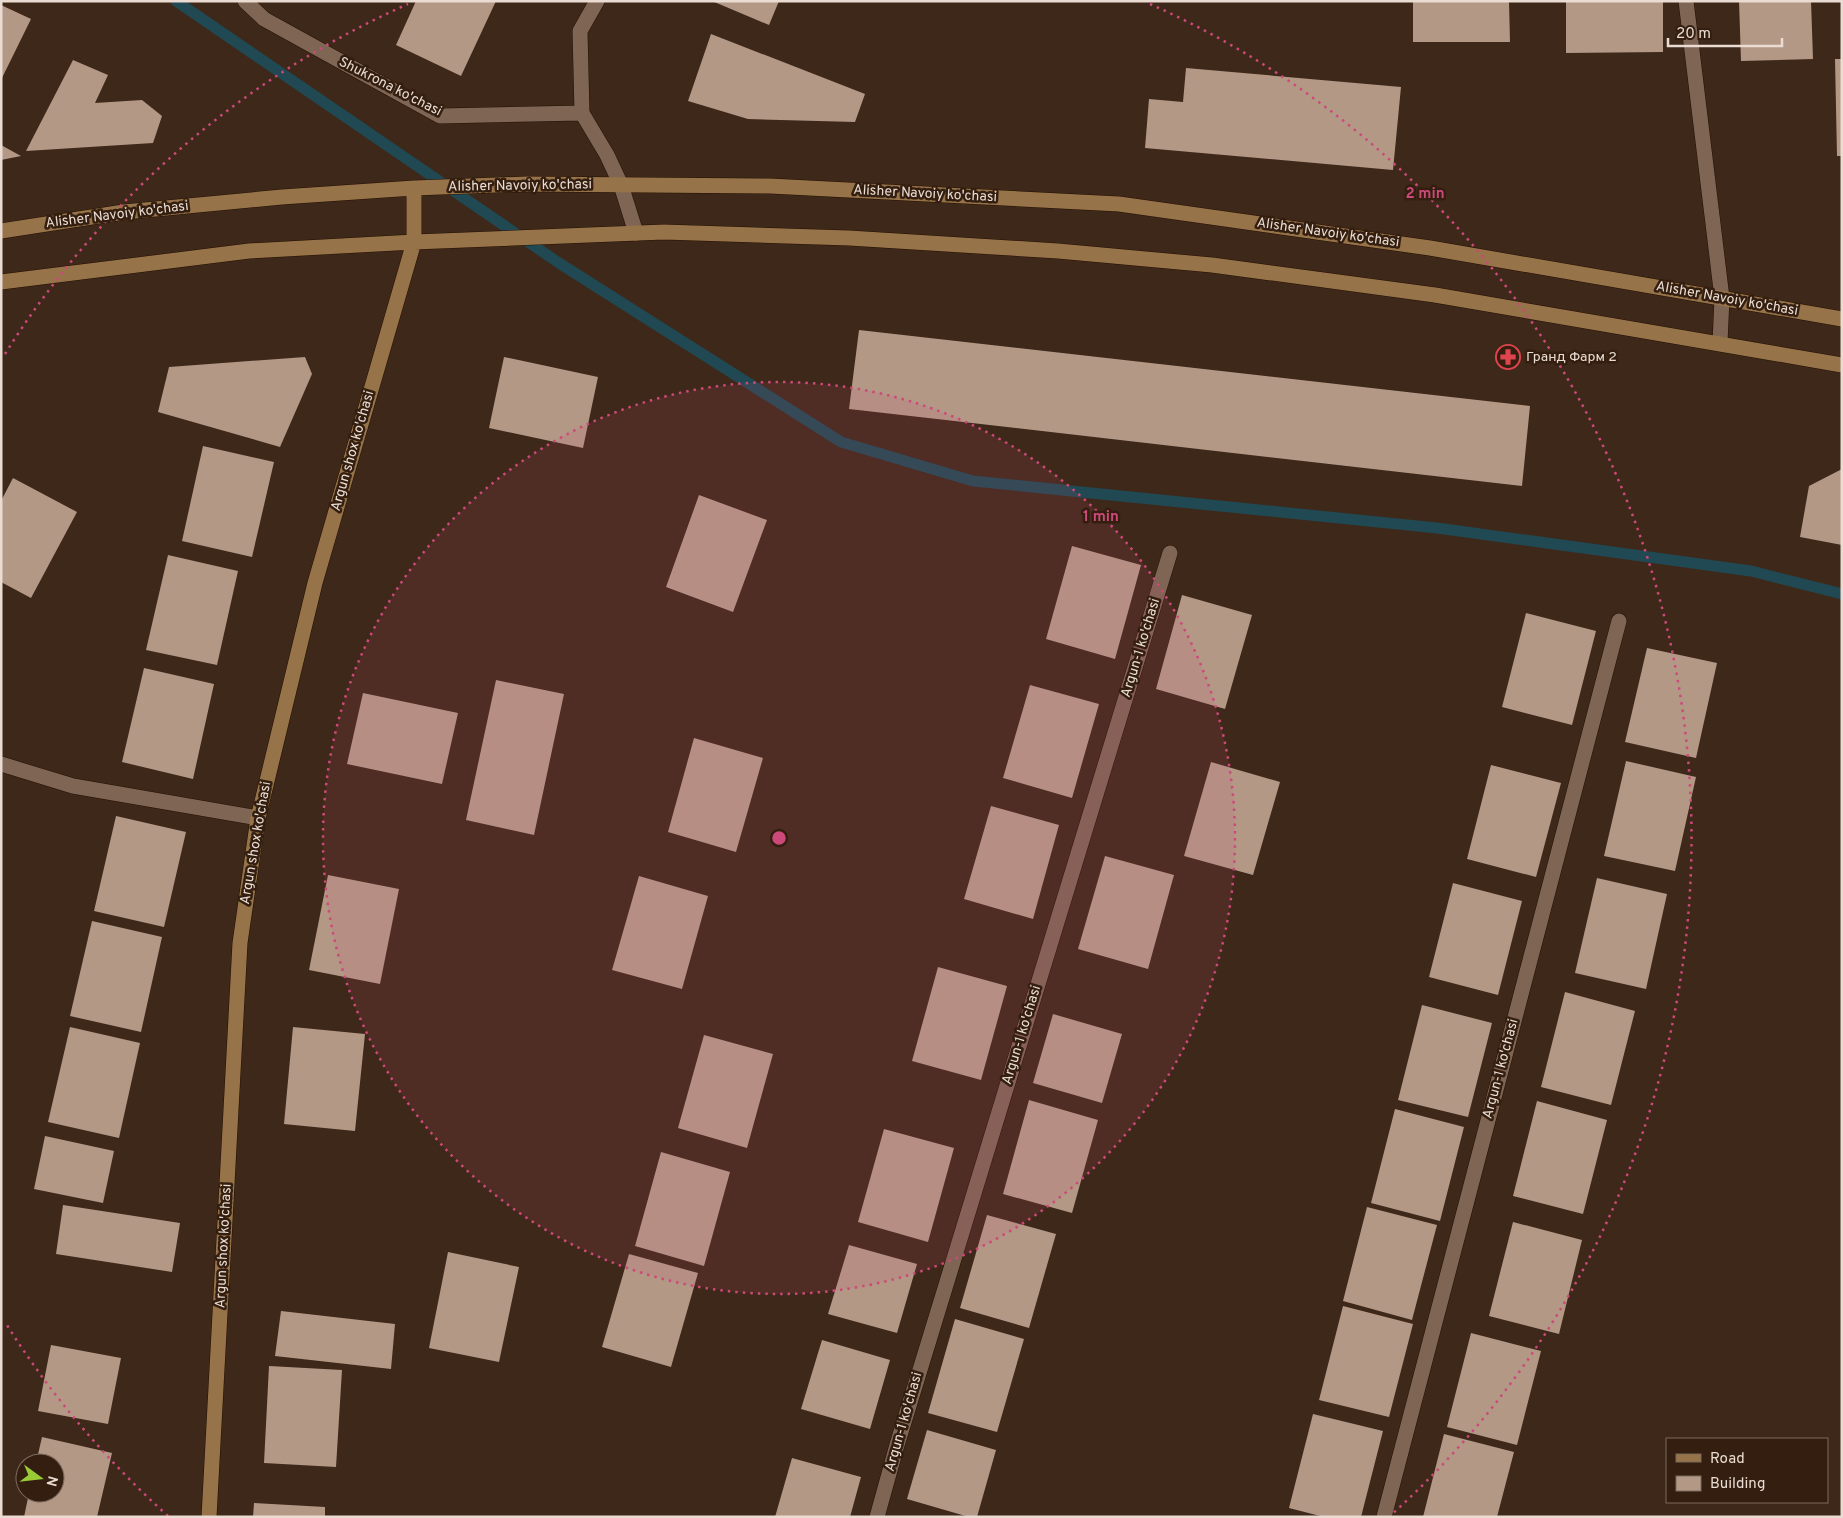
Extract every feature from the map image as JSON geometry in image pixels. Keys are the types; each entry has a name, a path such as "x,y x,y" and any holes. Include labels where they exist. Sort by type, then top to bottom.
{"main road":[{"name":"Alisher Navoiy ko'chasi","path":"1,231 124,212 282,197 414,188 621,184 770,186 1119,204 1430,248 1842,319"},
{"name":"Argun shox ko'chasi","path":"209,1517 240,943 258,818 315,582 414,242 414,188"},
{"path":"1,282 249,252 414,242 664,232 849,238 1058,251 1212,265 1435,295 1842,365"}],"street":[{"name":"Shukrona ko'chasi","path":"245,1 264,19 440,116 582,113"},
{"path":"597,1 580,32 582,113 607,155 621,184 636,233"},
{"path":"1686,1 1722,298 1720,343"},
{"name":"Argun-1 ko'chasi","path":"877,1517 905,1417 1170,553"},
{"name":"Argun-1 ko'chasi","path":"1384,1517 1618,621"},
{"path":"1,764 73,786 258,818"}],"building":[{"path":"416,1 496,1 461,76 396,45"},
{"path":"712,1 779,1 769,25"},
{"path":"1413,1 1509,1 1510,42 1413,42"},
{"path":"1566,1 1663,1 1663,52 1566,53"},
{"path":"1739,1 1811,1 1813,59 1741,61"},
{"path":"1,5 31,19 1,80"},
{"path":"711,34 865,94 855,122 748,119 688,101"},
{"path":"1835,59 1842,59 1842,156 1837,156"},
{"path":"73,60 108,75 95,103 142,100 162,116 153,143 26,151"},
{"path":"1186,68 1401,87 1393,170 1145,148 1149,99 1183,102"},
{"path":"1,145 21,156 1,160"},
{"path":"859,330 1530,406 1522,486 849,409"},
{"path":"305,357 312,374 280,447 158,412 169,367"},
{"path":"504,357 598,377 583,448 489,428"},
{"path":"203,446 274,462 252,557 182,541"},
{"path":"1842,469 1842,545 1800,537 1809,486"},
{"path":"13,478 77,512 31,598 1,582 1,501"},
{"path":"699,495 767,520 733,612 666,587"},
{"path":"1072,546 1141,565 1115,659 1046,639"},
{"path":"168,555 238,571 217,665 146,650"},
{"path":"1182,595 1252,615 1225,709 1156,689"},
{"path":"1526,613 1596,631 1572,725 1502,707"},
{"path":"1647,648 1717,663 1696,758 1625,742"},
{"path":"144,668 214,684 193,779 122,762"},
{"path":"496,680 564,694 534,835 466,820"},
{"path":"1030,685 1099,704 1072,798 1003,778"},
{"path":"363,693 458,713 442,784 347,764"},
{"path":"694,738 763,758 736,852 668,832"},
{"path":"1626,761 1696,777 1675,871 1604,856"},
{"path":"1211,762 1280,782 1253,875 1184,856"},
{"path":"1491,765 1561,783 1536,877 1467,859"},
{"path":"991,806 1059,825 1033,919 964,899"},
{"path":"116,816 186,832 164,927 94,911"},
{"path":"1105,856 1174,875 1148,969 1078,949"},
{"path":"328,875 399,889 380,984 309,970"},
{"path":"639,876 708,896 682,989 612,970"},
{"path":"1597,878 1667,894 1646,989 1575,973"},
{"path":"1453,883 1522,901 1498,995 1429,977"},
{"path":"92,921 162,937 141,1032 70,1016"},
{"path":"938,967 1007,986 981,1080 912,1061"},
{"path":"1565,992 1635,1011 1611,1105 1541,1087"},
{"path":"1422,1005 1492,1023 1468,1117 1398,1100"},
{"path":"1053,1014 1122,1034 1102,1103 1033,1083"},
{"path":"70,1027 140,1043 119,1138 48,1122"},
{"path":"293,1027 365,1034 355,1131 284,1124"},
{"path":"704,1035 773,1054 747,1148 678,1128"},
{"path":"1029,1100 1098,1120 1072,1213 1003,1194"},
{"path":"1537,1101 1607,1120 1583,1214 1513,1196"},
{"path":"1395,1109 1464,1127 1440,1221 1371,1203"},
{"path":"884,1129 954,1148 928,1242 858,1222"},
{"path":"45,1136 114,1151 103,1203 34,1189"},
{"path":"661,1152 730,1172 704,1266 635,1246"},
{"path":"63,1205 180,1223 172,1272 56,1254"},
{"path":"1367,1207 1437,1225 1412,1320 1343,1301"},
{"path":"987,1215 1056,1234 1029,1328 960,1308"},
{"path":"1513,1222 1582,1240 1559,1334 1489,1316"},
{"path":"849,1245 917,1264 897,1333 828,1314"},
{"path":"448,1252 519,1267 499,1362 429,1348"},
{"path":"629,1254 698,1273 671,1367 602,1347"},
{"path":"1343,1306 1413,1324 1389,1417 1319,1400"},
{"path":"281,1311 395,1324 391,1369 275,1356"},
{"path":"955,1319 1024,1339 997,1432 928,1413"},
{"path":"1471,1333 1541,1351 1517,1445 1447,1427"},
{"path":"822,1340 890,1360 870,1429 801,1409"},
{"path":"51,1345 121,1358 108,1424 38,1411"},
{"path":"269,1366 342,1370 336,1467 264,1463"},
{"path":"1313,1414 1383,1431 1361,1517 1324,1517 1289,1508"},
{"path":"927,1430 996,1450 977,1517 969,1517 907,1499"},
{"path":"1444,1434 1514,1452 1497,1517 1423,1517"},
{"path":"42,1437 112,1453 97,1517 24,1517 27,1503 65,1503 65,1453 38,1453"},
{"path":"792,1458 861,1477 850,1517 775,1517"},
{"path":"254,1503 325,1507 325,1517 253,1517"}],"waterway":[{"path":"176,1 559,263 841,442 973,481 1437,528 1751,571 1842,594"}],"place":[{"name":"Гранд Фарм 2","path":"1508,357"}]}
